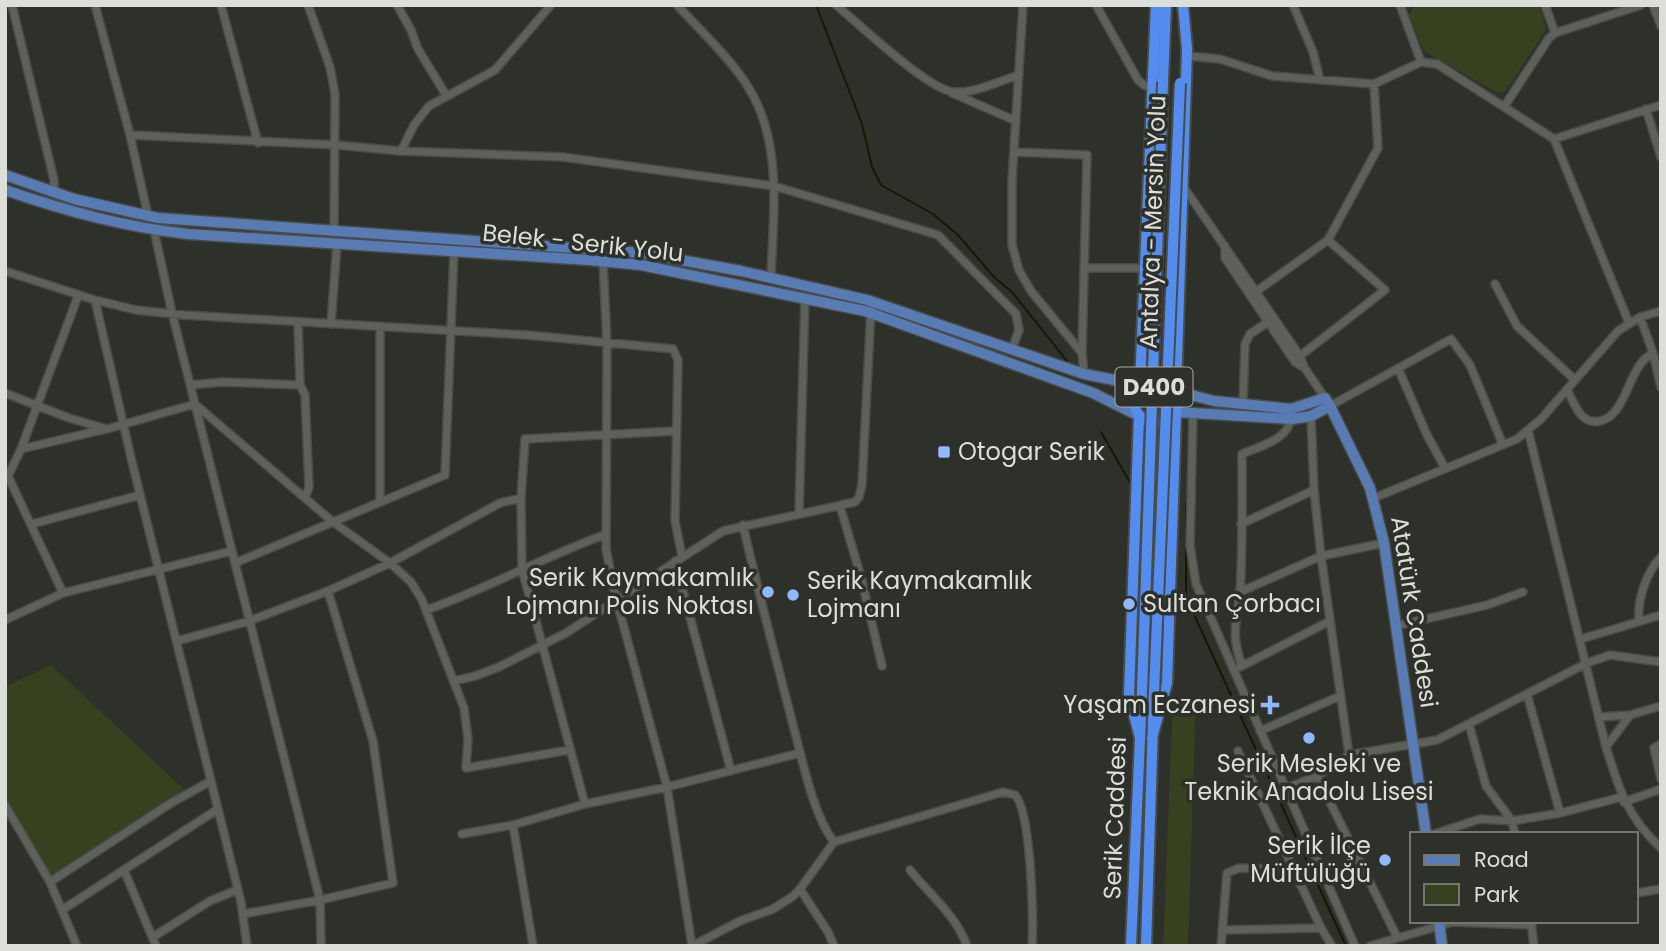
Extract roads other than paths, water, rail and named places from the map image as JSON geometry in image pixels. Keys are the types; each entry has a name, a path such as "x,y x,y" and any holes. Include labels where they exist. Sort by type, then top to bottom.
{"highway":[{"path":"1156,5 1140,385 1134,397 1136,411 1148,422 1159,424 1169,420 1176,412"},
{"name":"Antalya - Mersin Yolu","path":"1142,692 1166,5"},
{"path":"1176,391 1187,56 1182,5"},
{"name":"Antalya - Mersin Yolu","path":"1154,692 1182,5"},
{"path":"1140,385 1146,381 1160,379 1172,385 1178,398 1167,683 1152,738"},
{"path":"1139,416 1129,695 1140,738"},
{"name":"Serik Caddesi","path":"1131,946 1142,692"},
{"name":"Serik Caddesi","path":"1146,946 1154,692"}],"main road":[{"name":"Belek - Serik Yolu","path":"5,175 74,200 148,216 193,222 643,253 771,278 1012,349 1084,374 1140,385"},
{"name":"Belek - Serik Yolu","path":"5,190 65,211 120,225 154,230 641,265 871,307 1093,393 1139,416"},
{"path":"1176,391 1214,401 1291,414 1327,402"},
{"path":"1176,412 1311,416 1327,402"},
{"name":"Atatürk Caddesi","path":"1327,402 1374,498 1384,543 1426,832"},
{"path":"1439,923 1442,946"}],"street":[{"path":"12,5 54,180 54,193"},
{"path":"95,5 130,135 148,216"},
{"path":"222,5 258,143"},
{"path":"308,5 333,80 337,108 334,231"},
{"path":"397,5 424,59 446,95"},
{"path":"401,151 422,114 446,95 477,81 495,69 551,5"},
{"path":"677,5 732,64 755,98 768,135 774,186 771,278"},
{"path":"836,5 911,68 952,93 1016,121"},
{"path":"1023,5 1014,152 1012,246 1019,270 1031,292 1082,352"},
{"path":"1096,5 1138,80 1152,88"},
{"path":"1293,5 1313,51 1320,79"},
{"path":"1545,5 1555,33"},
{"path":"1504,107 1549,38 1555,33 1641,5"},
{"path":"1654,5 1661,26"},
{"path":"1402,6 1421,62"},
{"path":"1187,56 1220,59 1272,76 1374,84 1421,62 1437,64 1554,139 1629,323"},
{"path":"952,93 970,91 1018,75"},
{"path":"1304,367 1295,362 1253,294 1328,240 1378,148 1374,84"},
{"path":"1554,139 1661,105"},
{"path":"1646,109 1661,157"},
{"path":"130,135 336,145 401,151 563,157 774,186 941,237 1016,314 1019,330 1012,349"},
{"path":"1014,152 1087,155 1082,352 1084,374"},
{"name":"Atatürk Caddesi","path":"1183,186 1225,246 1253,294 1300,356 1304,367 1327,402"},
{"path":"154,230 172,313 320,900 321,946"},
{"path":"1300,356 1385,290 1328,240"},
{"path":"331,324 337,244"},
{"path":"235,563 445,475 454,251"},
{"path":"603,261 607,344 604,535 617,598 667,787 692,946 740,921 773,909 800,889 834,842 1003,792 1015,795 1022,805 1033,904 1032,946"},
{"path":"1086,268 1144,268"},
{"path":"6,273 78,296 136,310 527,335 673,349 677,352 676,521 679,559 731,771"},
{"path":"1495,284 1517,326 1575,380"},
{"path":"63,593 7,477 21,449 78,296"},
{"path":"799,514 805,297"},
{"path":"95,300 123,426 243,914 247,946"},
{"path":"454,681 487,672 566,633 723,531 855,502 862,491 871,307"},
{"path":"1374,498 1517,439 1541,419 1618,331 1640,317 1661,311"},
{"path":"1640,317 1653,353 1661,387"},
{"path":"298,322 300,385 305,395 309,490 306,498"},
{"path":"1243,404 1245,344 1251,334 1268,322"},
{"path":"380,327 380,502"},
{"path":"1327,402 1451,339 1471,365 1503,445"},
{"path":"1567,390 1585,420 1605,420 1615,413 1641,362 1653,353"},
{"path":"1398,368 1427,435 1445,468"},
{"path":"190,385 222,382 300,385"},
{"path":"5,393 107,429"},
{"path":"21,449 123,426 195,404"},
{"path":"195,404 334,522 411,582 426,610 454,681 467,729 466,768 569,750"},
{"path":"1194,413 1190,545 1193,571 1201,598 1354,946"},
{"path":"1242,666 1233,626 1240,592 1242,454 1282,436 1289,428 1291,414"},
{"path":"1311,416 1314,491 1321,556 1349,755"},
{"path":"1528,430 1606,747 1623,799 1638,825 1661,848"},
{"path":"584,804 522,569 521,498 525,439 676,431"},
{"path":"1241,524 1314,491"},
{"path":"32,524 140,495"},
{"path":"177,641 249,621 328,591 390,563 500,503 521,498"},
{"path":"839,506 861,577 882,666"},
{"path":"743,525 800,753 820,818 834,842"},
{"path":"426,610 604,535"},
{"path":"1240,592 1321,556 1384,543"},
{"path":"5,620 63,593 232,551"},
{"path":"1639,620 1638,611 1646,583 1655,563 1661,557"},
{"path":"243,914 393,883 373,741 328,591"},
{"path":"1395,626 1487,605 1523,592"},
{"path":"1581,639 1661,615"},
{"path":"1234,670 1330,621"},
{"path":"1285,789 1317,776 1349,755 1437,740 1587,663 1610,655 1661,662"},
{"path":"1527,694 1560,813"},
{"path":"1260,731 1339,696"},
{"path":"1599,718 1630,715 1661,706"},
{"path":"1606,747 1630,715"},
{"path":"1469,724 1486,786 1512,821 1515,832"},
{"path":"1661,744 1654,748 1661,779"},
{"path":"1238,751 1321,929 1332,946"},
{"path":"462,834 513,825 584,804 667,787 800,753"},
{"path":"1317,776 1397,937"},
{"path":"50,881 171,803 211,782"},
{"path":"1440,832 1480,818 1512,821 1560,813 1661,789"},
{"path":"5,805 50,881 77,946"},
{"path":"62,909 218,809"},
{"path":"513,825 533,946"},
{"path":"1221,946 1227,873 1239,868 1294,870"},
{"path":"124,870 156,946"},
{"path":"910,870 948,912 959,927 967,946"},
{"path":"800,889 834,946"},
{"path":"1638,893 1661,889"},
{"path":"153,937 210,901 237,890"},
{"path":"1370,946 1439,923"},
{"path":"1532,923 1534,946"},
{"path":"1222,930 1321,929"}],"waterway":[{"path":"816,5 862,124 872,167 881,185 933,214 957,234 995,278 1012,292 1067,361"},
{"path":"1101,432 1132,486"},
{"path":"1186,503 1186,597 1346,946"}],"place":[{"name":"Otogar Serik","path":"944,452"},
{"name":"Serik Kaymakamlık Lojmanı Polis Noktası","path":"768,592"},
{"name":"Serik Kaymakamlık Lojmanı","path":"793,595"},
{"name":"Sultan Çorbacı","path":"1129,604"},
{"name":"Yaşam Eczanesi","path":"1270,705"},
{"name":"Serik Mesleki ve Teknik Anadolu Lisesi","path":"1309,738"},
{"name":"Serik İlçe Müftülüğü","path":"1385,860"}]}
